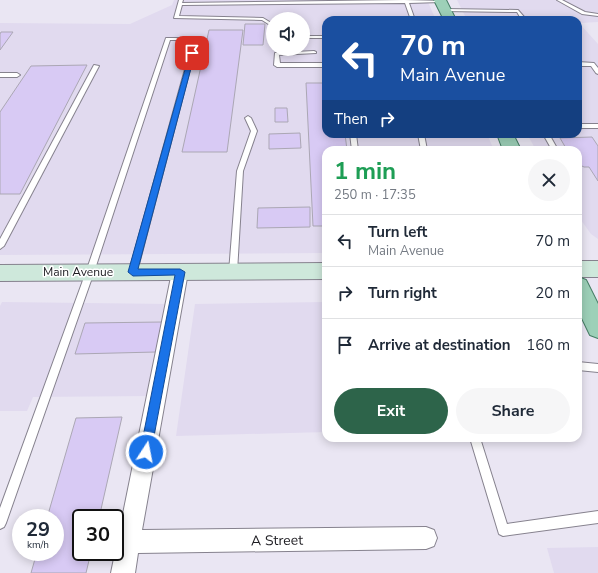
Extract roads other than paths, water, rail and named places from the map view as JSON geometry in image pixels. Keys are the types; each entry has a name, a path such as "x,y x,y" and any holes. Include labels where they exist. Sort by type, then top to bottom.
{"main road":[{"path":"582,294 598,328"}],"street":[{"path":"582,269 598,269"},
{"name":"Main Avenue","path":"0,272 322,271"},
{"path":"122,573 180,272"},
{"name":"A Street","path":"128,542 426,538"}],"lane":[{"path":"559,0 584,13 598,15"},
{"path":"407,1 413,16"},
{"path":"266,21 263,19 176,17 180,2 407,1 445,10 504,16"},
{"path":"445,10 518,11 522,16"},
{"path":"310,37 322,37"},
{"path":"0,524 90,272 168,39 196,39 133,272"},
{"path":"314,52 277,54 277,65 322,65"},
{"path":"582,64 592,64 598,72"},
{"path":"0,246 3,235 96,66"},
{"path":"0,75 17,75"},
{"path":"233,272 240,171 254,131 248,118"},
{"path":"582,126 598,126"},
{"path":"582,366 598,368"},
{"path":"476,442 503,530 598,517"}]}
